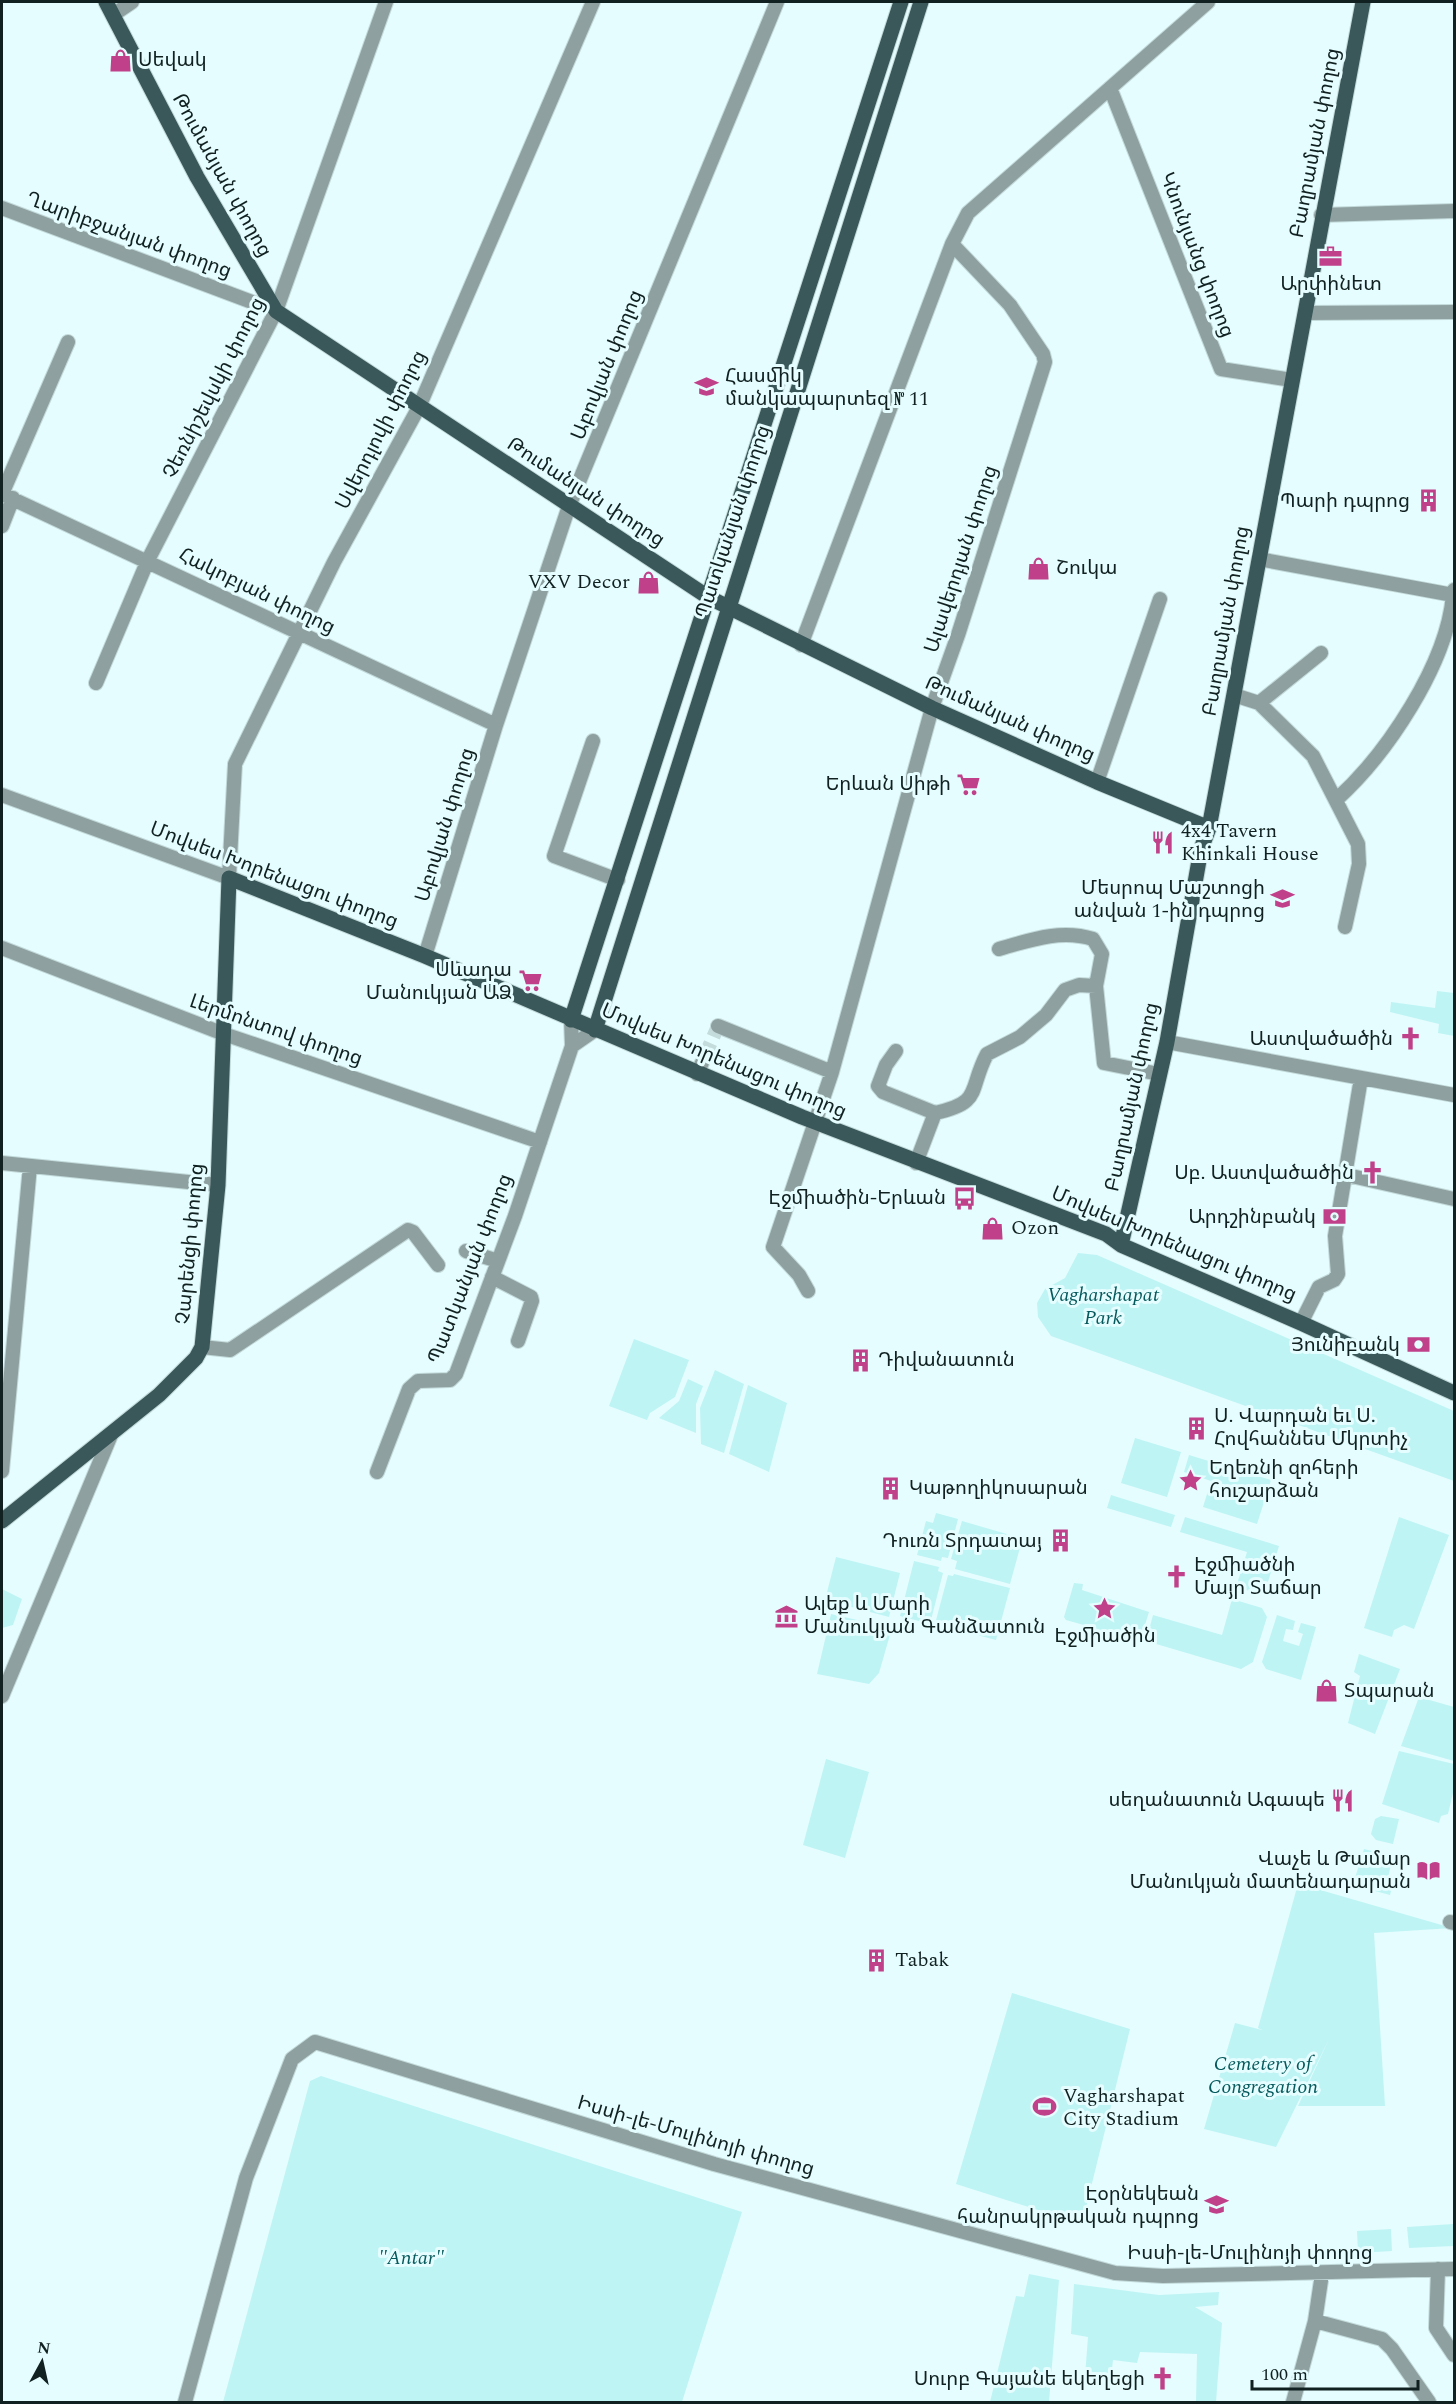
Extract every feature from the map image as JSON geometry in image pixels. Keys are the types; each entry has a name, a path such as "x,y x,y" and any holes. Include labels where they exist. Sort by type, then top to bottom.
{"main road":[{"name":"Պատկանյան փողոց","path":"571,1020 901,2"},
{"name":"Պատկանյան փողոց","path":"595,1030 921,2"},
{"name":"Բաղրամյան փողոց","path":"1121,1245 1167,1042 1201,849 1209,828 1305,313 1321,215 1363,2"},
{"name":"Թումանյան փողոց","path":"109,8 197,177 276,311 708,597 932,708 1097,782 1209,828"},
{"path":"882,61 900,67"},
{"name":"Մովսես Խորենացու փողոց","path":"229,878 425,956 816,1123 1106,1234 1121,1245 1455,1393"},
{"name":"Չարենցի փողոց","path":"2,1521 159,1395 196,1358 202,1347 218,1185 229,878"},
{"name":"Մովսես Խորենացու փողոց","path":"1424,1379 1455,1380"}],"street":[{"path":"109,8 132,2"},
{"name":"Չեռնիշեվսկի փողոց","path":"96,683 148,560 276,311 386,2"},
{"name":"Սվերդլովի փողոց","path":"229,878 235,764 334,562 419,407 593,2"},
{"name":"Աբովյան փողոց","path":"425,956 496,725 569,506 777,2"},
{"path":"801,645 951,244 968,213 1208,2"},
{"name":"Կնունյանց փողոց","path":"1110,88 1221,369 1292,380"},
{"name":"Ղարիբջանյան փողոց","path":"2,208 276,311"},
{"path":"1321,215 1455,211"},
{"name":"Ալավերդյան փողոց","path":"808,1291 799,1275 773,1247 832,1072 932,708 958,635 1045,362 1043,354 1010,305 951,244"},
{"path":"1305,313 1455,312"},
{"path":"2,526 5,495 68,342"},
{"name":"Հակոբյան փողոց","path":"5,495 496,725"},
{"path":"1259,559 1454,592 1437,657 1419,695 1353,785 1336,800"},
{"path":"1097,782 1160,599"},
{"path":"1259,703 1321,653"},
{"path":"1234,695 1259,703 1313,756 1358,844 1359,864 1345,927"},
{"path":"593,741 554,856 618,880"},
{"name":"Մովսես Խորենացու փողոց","path":"2,795 229,878"},
{"path":"999,949 1050,936 1078,935 1093,939 1102,954 1096,986 1104,1063 1159,1074"},
{"name":"Լերմոնտով փողոց","path":"2,948 224,1034 540,1142"},
{"path":"896,1051 886,1065 878,1086 883,1092 935,1113 953,1109 971,1098 987,1054 1020,1037 1046,1015 1065,990 1079,985 1096,986"},
{"name":"Պատկանյան փողոց","path":"377,1472 409,1389 418,1381 450,1380 456,1374 498,1261 572,1046 571,1020"},
{"path":"718,1026 832,1072"},
{"path":"572,1046 595,1030"},
{"path":"1167,1042 1455,1095"},
{"path":"697,1074 705,1056"},
{"path":"1301,1323 1319,1287 1334,1280 1338,1274 1335,1236 1347,1175 1361,1078"},
{"path":"916,1163 935,1113"},
{"path":"2,1163 218,1185"},
{"path":"2,1471 30,1166"},
{"path":"1347,1175 1455,1199"},
{"path":"202,1347 230,1350 408,1230 413,1232 438,1265"},
{"path":"466,1251 498,1261"},
{"path":"492,1277 531,1297 532,1301 518,1341"},
{"path":"2,1696 111,1435"},
{"name":"Իսսի-լե-Մուլինոյի փողոց","path":"185,2403 246,2178 292,2059 315,2042 714,2164 1115,2272 1163,2277 1455,2269"},
{"path":"1438,2269 1436,2328 1455,2355"},
{"path":"1293,2403 1315,2321 1322,2274"},
{"path":"1315,2321 1382,2339 1392,2349 1429,2403"}],"green space":[{"path":"1437,991 1454,993 1454,1036 1438,1033 1439,1024 1390,1012 1391,1002 1435,1008"},
{"name":"Vagharshapat Park","path":"1078,1253 1097,1255 1454,1411 1454,1481 1051,1336 1038,1317 1037,1303 1045,1289 1065,1278"},
{"path":"634,1339 689,1360 675,1397 650,1413 647,1420 609,1406"},
{"path":"715,1370 744,1384 724,1453 701,1444 700,1408"},
{"path":"688,1379 703,1386 696,1404 696,1433 659,1418 679,1401"},
{"path":"748,1385 787,1403 769,1472 729,1454"},
{"path":"1135,1438 1181,1452 1167,1497 1121,1483"},
{"path":"1189,1455 1271,1480 1257,1524 1203,1507 1211,1481 1184,1472"},
{"path":"1111,1495 1175,1515 1171,1527 1107,1508"},
{"path":"936,1513 958,1519 948,1558 942,1557 941,1561 917,1555 926,1521 933,1523"},
{"path":"1185,1517 1279,1546 1264,1595 1236,1587 1247,1552 1180,1532"},
{"path":"1399,1517 1449,1535 1414,1629 1404,1625 1394,1630 1392,1637 1364,1628"},
{"path":"962,1521 1017,1537 1015,1542 1021,1544 1010,1584 955,1569 957,1561 951,1559"},
{"path":"836,1557 900,1573 889,1617 825,1600"},
{"path":"914,1561 939,1567 938,1571 943,1573 930,1624 900,1616"},
{"path":"954,1574 1010,1588 996,1640 935,1624 948,1575 953,1576"},
{"path":"1074,1583 1083,1584 1082,1590 1149,1612 1140,1641 1066,1620 1064,1617"},
{"path":"2,1589 22,1599 13,1625 2,1628"},
{"path":"1232,1599 1262,1608 1267,1617 1253,1662 1241,1669 1146,1641 1153,1615 1222,1635"},
{"path":"831,1614 892,1628 879,1673 869,1684 817,1674"},
{"path":"1277,1615 1295,1621 1293,1630 1286,1629 1283,1641 1299,1646 1303,1634 1298,1632 1301,1623 1316,1627 1301,1680 1266,1669 1262,1662"},
{"path":"1359,1654 1400,1669 1375,1734 1348,1723 1360,1676 1354,1672"},
{"path":"1419,1697 1454,1707 1454,1761 1401,1746"},
{"path":"1399,1751 1454,1764 1454,1789 1448,1814 1441,1816 1439,1823 1382,1804"},
{"path":"826,1759 869,1772 845,1858 803,1845"},
{"path":"1381,1816 1399,1819 1393,1844 1376,1840 1371,1834 1375,1819"},
{"path":"1364,1849 1393,1856 1387,1882 1393,1884 1390,1895 1356,1886 1354,1881"},
{"name":"Cemetery of Congregation","path":"1303,1885 1452,1928 1374,1933 1385,2106 1298,2106 1329,2039 1276,2147 1204,2129 1235,2023 1262,2030 1258,2028 1296,1891"},
{"name":"Vagharshapat City Stadium","path":"1012,1993 1130,2029 1082,2224 956,2184"},
{"name":"\"Antar\"","path":"321,2076 742,2212 682,2402 223,2402 310,2081"},
{"path":"1453,2224 1454,2246 1409,2248 1407,2227"},
{"path":"1391,2229 1392,2251 1358,2253 1357,2231"},
{"path":"1029,2274 1059,2280 1049,2402 990,2402 1016,2296 1024,2297"},
{"path":"1074,2284 1159,2295 1219,2292 1218,2305 1195,2307 1222,2323 1216,2402 1196,2402 1197,2354 1140,2352 1137,2363 1113,2360 1111,2378 1085,2376 1088,2337 1071,2334"}],"tunnel":[{"path":"705,1056 718,1026"}],"place":[{"name":"Սեվակ","path":"120,60"},
{"name":"Արփինետ","path":"1331,257"},
{"name":"Հասմիկ մանկապարտեզ № 11","path":"707,387"},
{"name":"Պարի դպրոց","path":"1428,501"},
{"name":"Շուկա","path":"1038,568"},
{"name":"VXV Decor","path":"648,582"},
{"name":"Երևան Սիթի","path":"969,784"},
{"name":"4x4 Tavern Khinkali House","path":"1163,842"},
{"name":"Մեսրոպ Մաշտոցի անվան 1-ին դպրոց","path":"1283,899"},
{"name":"Սևադա Մանուկյան ԱՁ","path":"530,981"},
{"name":"Աստվածածին","path":"1411,1039"},
{"name":"Սբ. Աստվածածին","path":"1372,1173"},
{"name":"Էջմիածին-Երևան","path":"964,1198"},
{"name":"Արդշինբանկ","path":"1334,1217"},
{"name":"Ozon","path":"993,1228"},
{"name":"Յունիբանկ","path":"1418,1345"},
{"name":"Դիվանատուն","path":"860,1360"},
{"name":"Ս. Վարդան եւ Ս. Հովհաննես Մկրտիչ","path":"1196,1428"},
{"name":"Եղեռնի զոհերի հուշարձան","path":"1191,1480"},
{"name":"Կաթողիկոսարան","path":"891,1488"},
{"name":"Դուռն Տրդատայ","path":"1060,1541"},
{"name":"Էջմիածնի Մայր Տաճար","path":"1176,1577"},
{"name":"Էջմիածին","path":"1105,1608"},
{"name":"Ալեք և Մարի Մանուկյան Գանձատուն","path":"786,1616"},
{"name":"Տպարան","path":"1326,1691"},
{"name":"սեղանատուն Ագապե","path":"1343,1800"},
{"name":"Վաչե և Թամար Մանուկյան մատենադարան","path":"1429,1871"},
{"name":"Tabak","path":"877,1960"},
{"name":"Vagharshapat City Stadium","path":"1045,2107"},
{"name":"Էօրնեկեան հանրակրթական դպրոց","path":"1217,2205"},
{"name":"Սուրբ Գայանե եկեղեցի","path":"1163,2379"}]}
